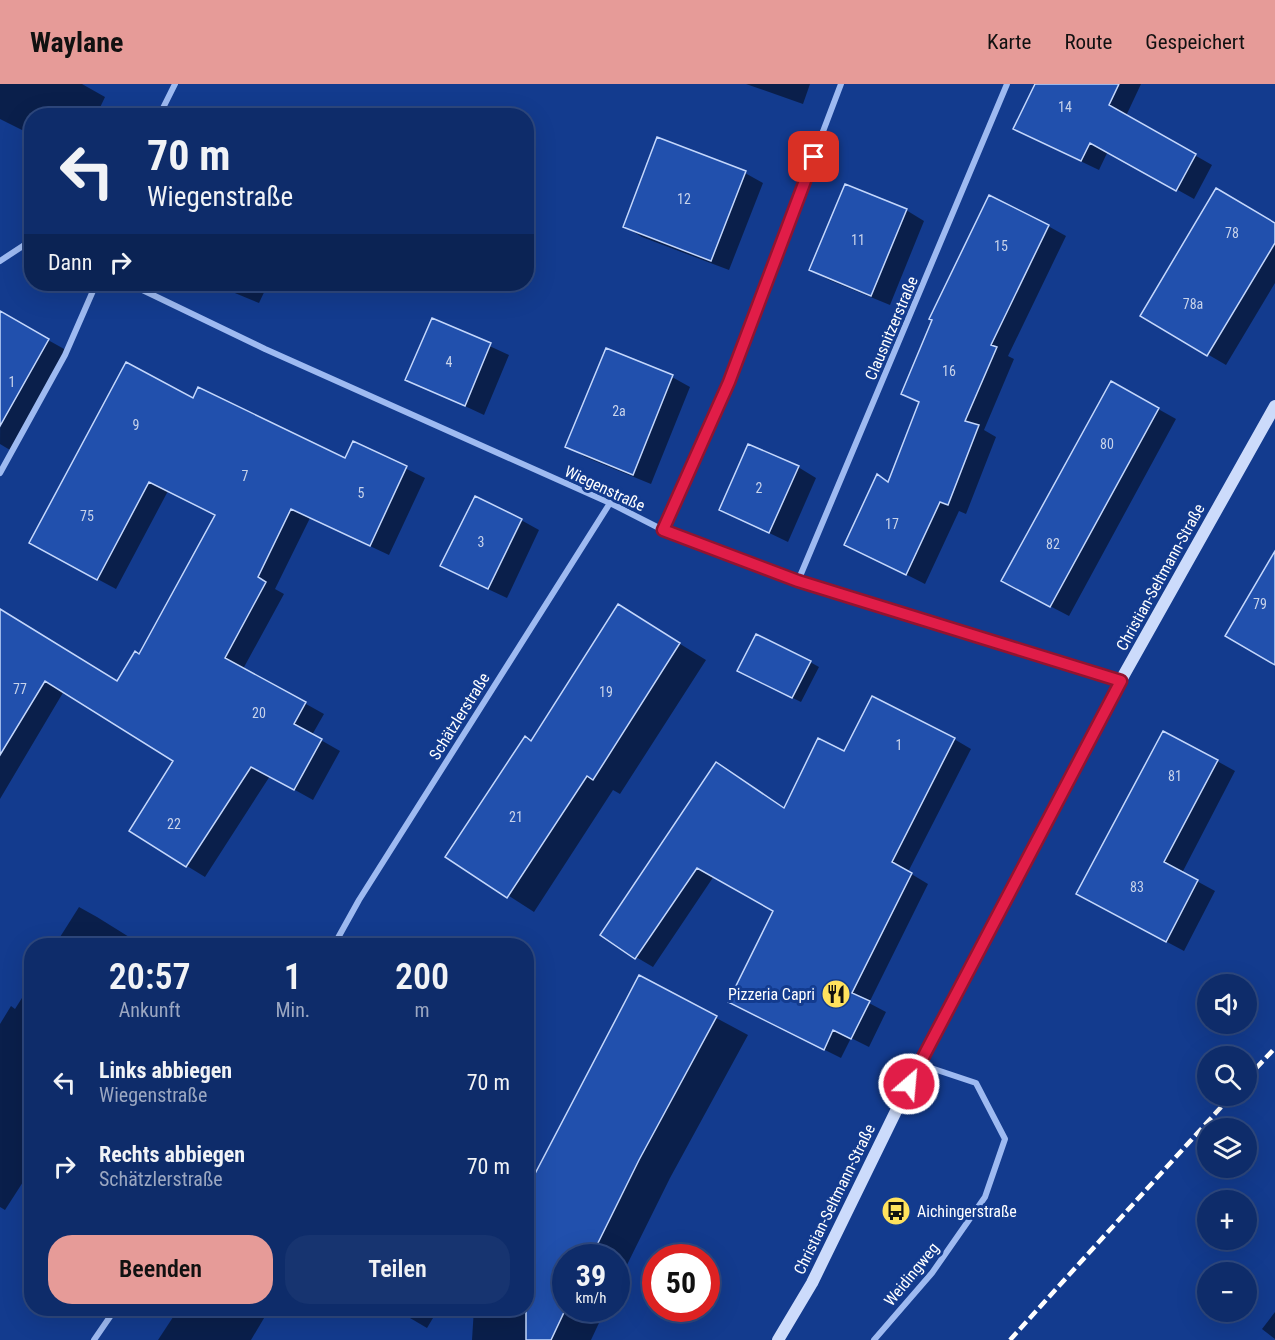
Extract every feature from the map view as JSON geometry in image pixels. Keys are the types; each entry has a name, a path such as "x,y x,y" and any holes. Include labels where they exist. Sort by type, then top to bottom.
{"main road":[{"name":"Christian-Seltmann-Straße","path":"778,1340 812,1282 919,1064 1121,681 1275,406"}],"street":[{"path":"163,108 175,84"},
{"path":"663,530 729,382 841,84"},
{"name":"Clausnitzerstraße","path":"798,581 1007,84"},
{"path":"0,261 24,245"},
{"path":"0,473 65,355 93,291"},
{"name":"Wiegenstraße","path":"145,291 265,349 610,503 663,530 798,581 1121,681"},
{"name":"Schätzlerstraße","path":"338,938 359,900 610,503"},
{"name":"Weidingweg","path":"874,1340 932,1272 985,1197 1005,1139 976,1083 919,1064"},
{"path":"94,1340 110,1316"}],"building":[{"path":"1035,84 1119,84 1109,105 1196,154 1176,191 1090,143 1081,161 1013,129"},
{"path":"657,137 746,171 711,261 623,227"},
{"path":"845,184 907,209 871,296 809,270"},
{"path":"1216,188 1275,223 1275,243 1207,356 1140,316"},
{"path":"989,195 1049,225 991,345 997,347 965,421 979,425 948,505 940,502 906,575 844,545 877,474 888,482 919,402 901,394 932,320 929,319"},
{"path":"0,311 49,339 0,426"},
{"path":"432,318 491,343 465,406 405,380"},
{"path":"606,348 673,375 633,475 565,447"},
{"path":"126,362 193,398 198,387 345,458 353,441 407,466 370,546 291,509 258,577 266,582 225,658 306,702 294,724 322,739 294,790 251,767 186,867 129,831 173,761 45,681 0,755 0,609 117,681 135,651 139,654 215,515 149,482 97,580 29,543"},
{"path":"1111,381 1159,408 1050,607 1001,581"},
{"path":"748,444 799,466 769,533 719,510"},
{"path":"475,496 522,519 488,589 440,566"},
{"path":"1275,551 1275,665 1225,636"},
{"path":"618,604 680,643 593,780 587,776 507,898 445,857 525,736 531,741"},
{"path":"756,634 811,661 792,698 737,671"},
{"path":"872,696 955,738 892,862 912,873 852,993 870,1001 851,1039 833,1030 824,1050 728,1002 773,911 697,868 635,959 600,935 716,762 784,808 818,738 844,751"},
{"path":"1163,731 1218,760 1164,862 1198,880 1166,942 1076,894"},
{"path":"639,975 717,1016 639,1160 597,1244 552,1244 552,1322 559,1322 551,1340 526,1340 526,1316 534,1316 534,1176"}],"railway":[{"path":"1257,1067 1275,1048"},
{"path":"1010,1340 1222,1106"}],"place":[{"name":"Pizzeria Capri","path":"836,994"},
{"name":"Aichingerstraße","path":"896,1211"}],"route":[{"path":"814,157 729,382 663,530 798,581 1121,681 909,1084"}]}
